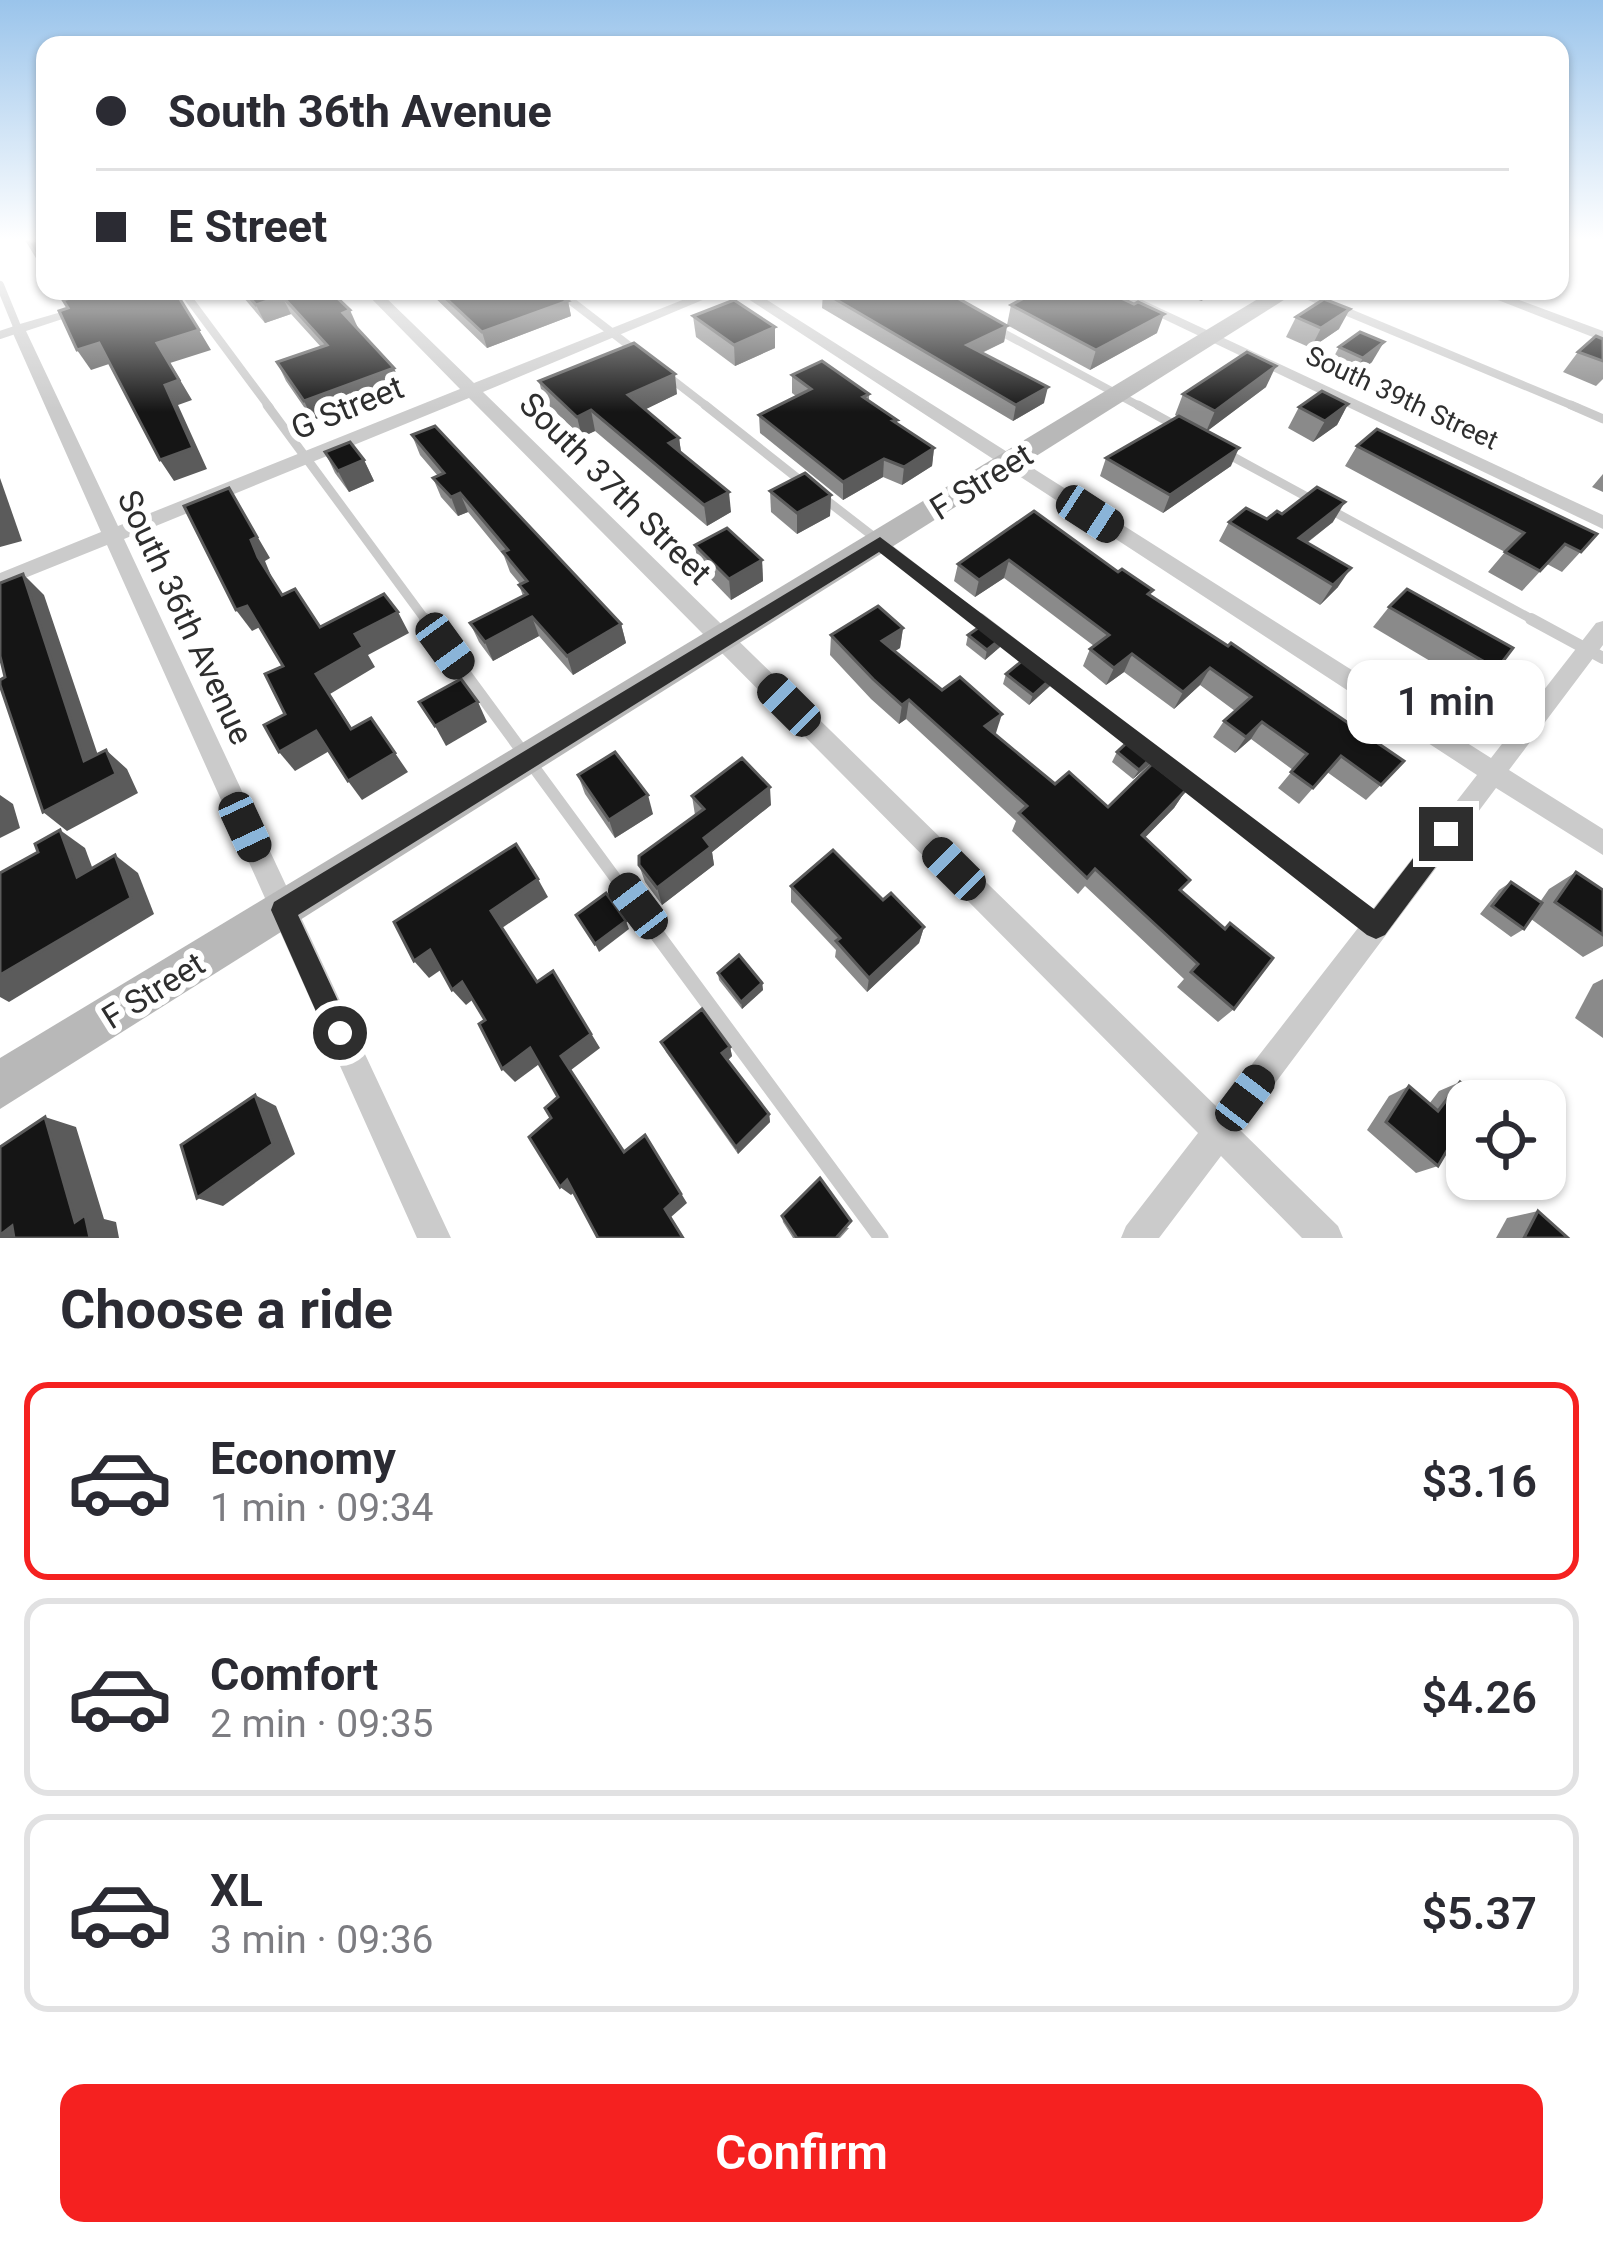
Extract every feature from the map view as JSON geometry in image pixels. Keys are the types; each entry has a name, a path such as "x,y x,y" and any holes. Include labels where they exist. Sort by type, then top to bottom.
{"main road":[{"name":"F Street","path":"0,1085 1273,300"}],"street":[{"name":"South 37th Street","path":"380,300 1326,1238"},
{"name":"G Street","path":"0,581 695,300"},
{"path":"756,300 1603,844"},
{"name":"South 39th Street","path":"1131,300 1603,523"},
{"path":"1506,300 1603,336"},
{"path":"9,332 103,304"},
{"name":"South 36th Avenue","path":"9,332 112,535 434,1238"},
{"path":"1138,1238 1492,772 1598,645"}],"lane":[{"name":"South 36th Avenue","path":"2,297 9,332"},
{"path":"190,300 881,1238"},
{"path":"570,300 1376,926"},
{"path":"1320,300 1603,418"},
{"path":"984,322 1180,428"},
{"path":"1221,451 1598,645"}],"building":[{"path":"63,300 181,300 199,330 157,343 179,380 165,385 193,448 160,460 99,343 77,350 59,311 68,308"},
{"path":"286,300 339,300 350,310 343,313 394,368 304,401 277,362 327,345"},
{"path":"448,300 568,301 482,332"},
{"path":"734,300 775,327 734,345 693,316"},
{"path":"837,300 961,300 1007,326 967,345 1048,387 1016,405"},
{"path":"1020,300 1125,300 1164,314 1096,350 1011,305"},
{"path":"1322,300 1350,309 1321,328 1296,317"},
{"path":"1360,332 1384,342 1363,358 1339,347"},
{"path":"1596,336 1603,339 1603,361 1578,352"},
{"path":"634,343 675,374 628,395 679,438 669,443 729,492 704,505 591,410 577,417 539,381"},
{"path":"1247,352 1276,366 1215,411 1183,394"},
{"path":"822,361 869,394 863,397 897,420 893,421 934,448 904,467 884,459 843,482 759,415 811,389 792,375"},
{"path":"1322,391 1348,404 1325,421 1299,407"},
{"path":"1179,416 1239,448 1170,495 1106,458"},
{"path":"435,426 621,624 567,656 532,617 485,642 470,623 527,594 519,585 527,581 503,552 508,550 460,493 451,497 433,478 444,473 412,435"},
{"path":"1377,429 1597,534 1581,552 1565,544 1540,571 1505,552 1524,533 1357,446"},
{"path":"350,442 364,460 338,471 325,452"},
{"path":"805,473 831,495 797,513 770,491"},
{"path":"1317,487 1345,502 1299,538 1351,568 1333,585 1229,522 1246,508 1267,519 1277,511 1282,514"},
{"path":"229,488 257,537 251,540 258,557 282,595 295,589 320,627 384,594 398,612 355,634 363,647 316,674 351,729 371,718 395,753 348,781 316,731 279,752 264,725 285,714 265,674 283,666 247,606 236,610 184,506"},
{"path":"1034,511 1118,572 1122,569 1153,590 1148,594 1228,646 1231,643 1404,761 1381,785 1341,756 1313,788 1291,772 1307,754 1262,722 1246,737 1224,721 1251,697 1210,668 1183,692 1132,654 1114,668 1090,649 1109,635 1009,560 979,580 958,564"},
{"path":"727,528 762,560 729,579 695,545"},
{"path":"23,574 84,761 106,750 116,774 43,812 0,685 5,677 0,656 0,583"},
{"path":"1407,589 1513,648 1497,669 1389,607"},
{"path":"878,606 903,628 882,641 942,690 960,677 1002,714 985,726 1055,784 1069,772 1108,807 1152,764 1186,790 1142,835 1190,880 1180,890 1225,929 1230,923 1273,958 1234,1009 1191,972 1198,964 1095,869 1087,878 1019,813 1027,806 909,700 902,705 831,635"},
{"path":"985,623 1003,637 987,650 968,635"},
{"path":"1028,656 1054,676 1033,695 1006,674"},
{"path":"461,679 478,702 435,726 419,702"},
{"path":"1133,737 1155,754 1139,770 1117,752"},
{"path":"615,752 648,795 609,820 578,775"},
{"path":"742,758 770,787 704,838 711,847 657,888 639,865 639,856 704,809 692,796"},
{"path":"60,830 77,877 115,855 131,898 0,975 0,873 38,852 35,844"},
{"path":"516,844 538,879 491,911 537,982 553,971 591,1034 561,1056 624,1152 645,1135 681,1194 665,1209 683,1238 598,1238 567,1180 560,1187 529,1137 551,1118 545,1108 558,1097 530,1048 502,1069 479,1024 485,1020 462,982 452,990 430,950 414,961 394,922"},
{"path":"833,850 883,900 891,893 924,927 869,978 836,941 840,938 791,886"},
{"path":"1576,872 1603,890 1603,935 1555,902"},
{"path":"1511,882 1542,903 1524,929 1492,906"},
{"path":"606,893 626,921 595,944 576,915"},
{"path":"739,955 762,983 741,1002 718,973"},
{"path":"702,1009 730,1047 722,1053 769,1114 736,1147 661,1042"},
{"path":"1409,1086 1438,1111 1446,1100 1446,1152 1438,1166 1386,1122"},
{"path":"255,1095 273,1144 197,1198 181,1145"},
{"path":"45,1117 75,1222 85,1215 90,1238 14,1238 12,1226 0,1235 0,1147"},
{"path":"820,1178 851,1221 836,1238 797,1238 782,1216"},
{"path":"1538,1211 1568,1238 1524,1238"}],"route":[{"path":"340,1033 283,910 880,543 1376,926 1446,834"}]}
